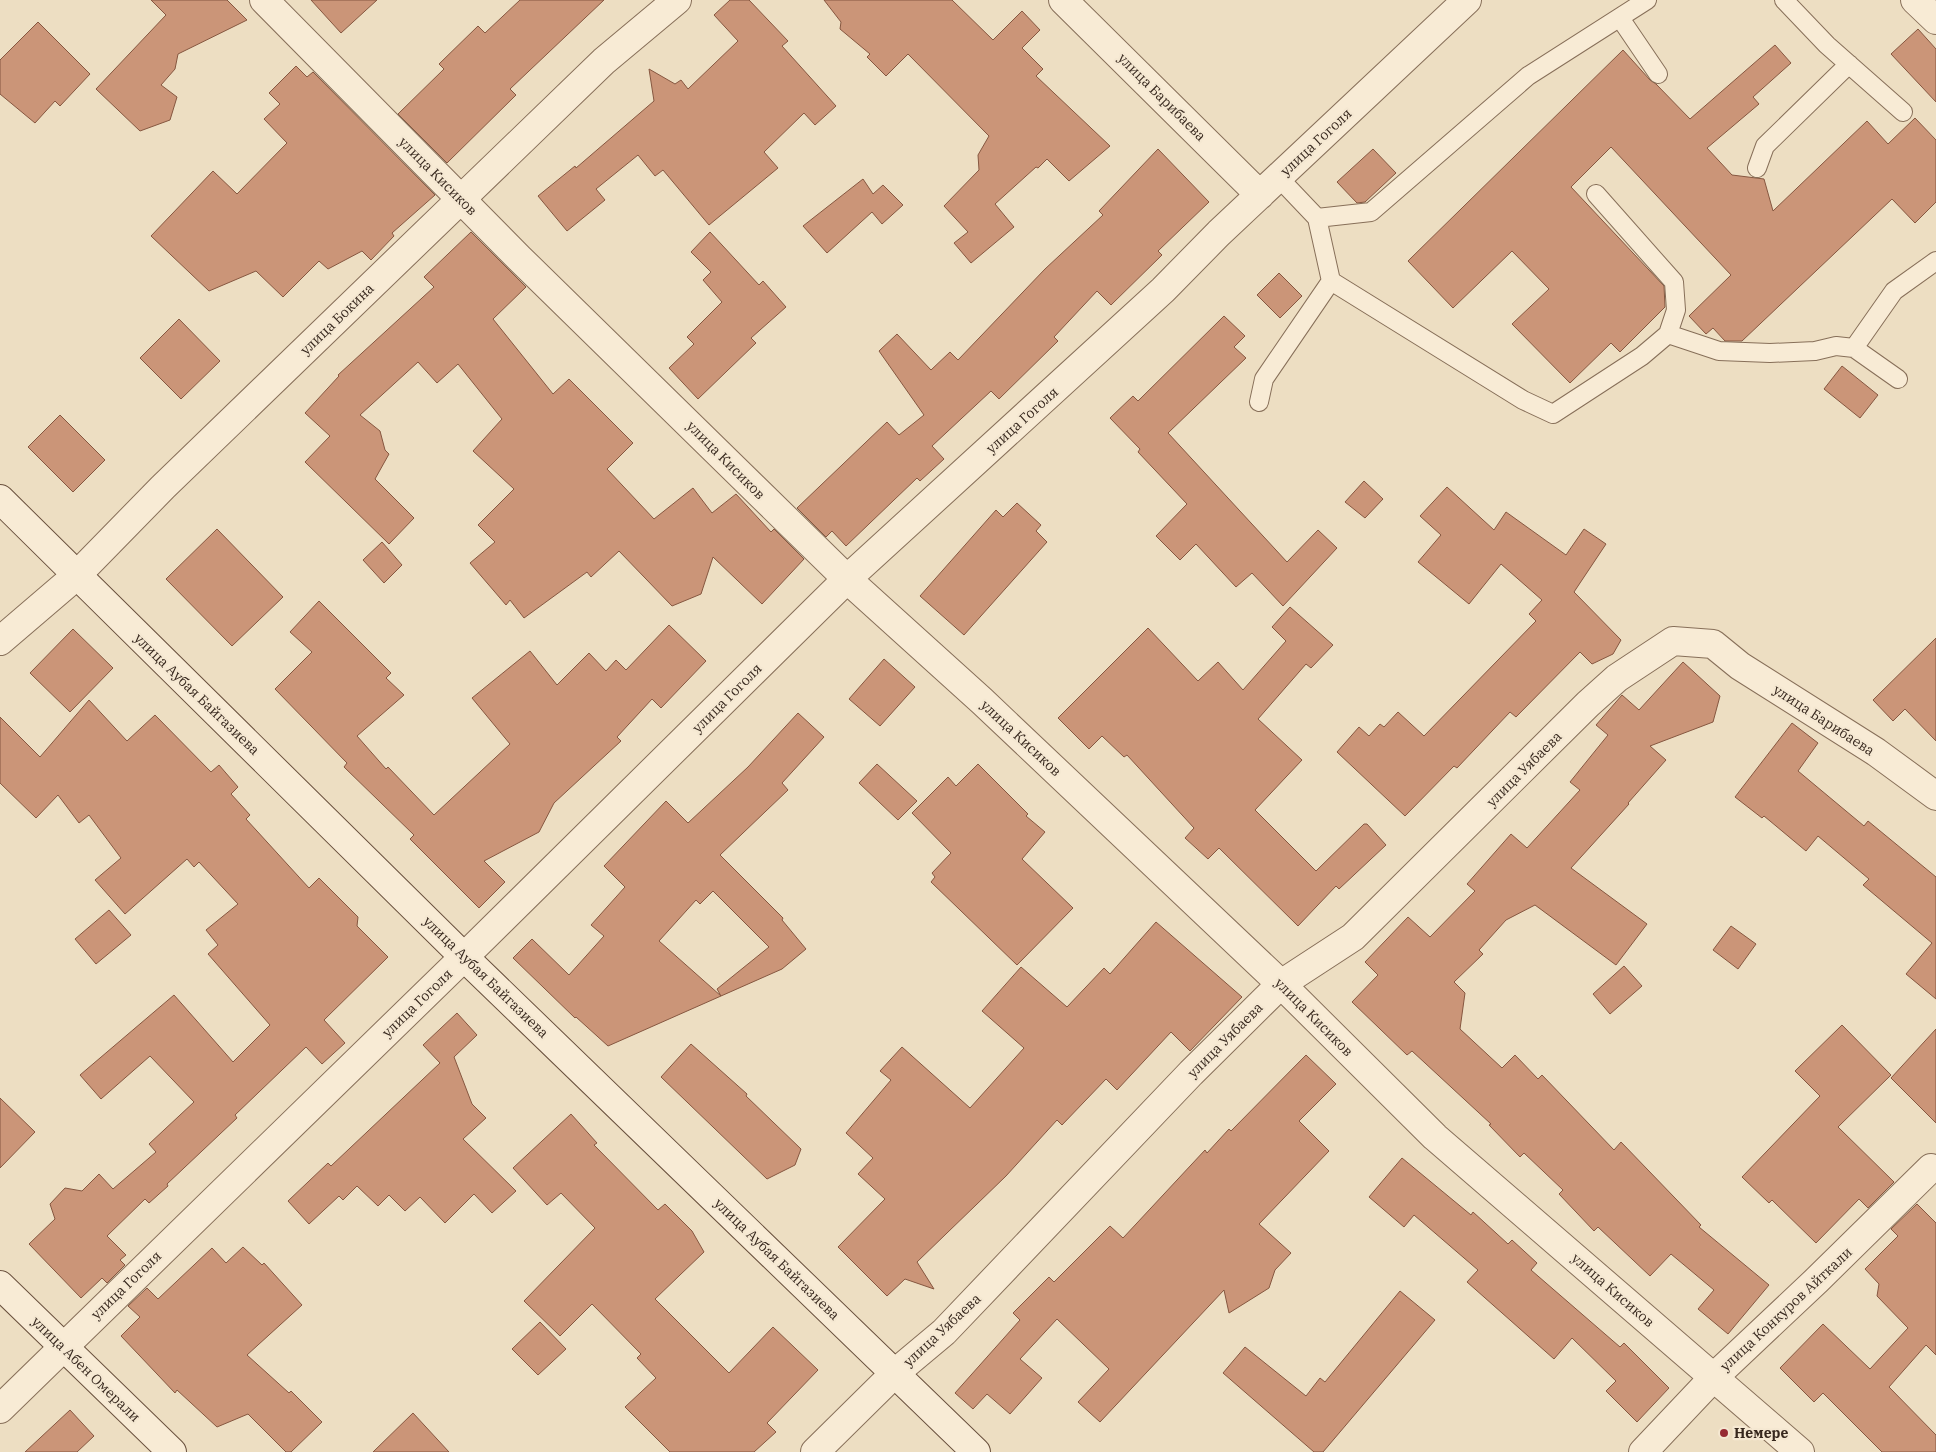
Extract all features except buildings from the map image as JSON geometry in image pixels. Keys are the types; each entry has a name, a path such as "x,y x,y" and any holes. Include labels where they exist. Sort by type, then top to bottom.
{"street":[{"name":"улица Кисиков","path":"264,0 462,199 847,579 982,701 1281,984 1434,1137 1800,1452"},
{"name":"улица Бокина","path":"0,641 76,576 162,487 604,61 677,0"},
{"name":"улица Барибаева","path":"1064,0 1269,186"},
{"name":"улица Гоголя","path":"0,1408 464,957 847,579 1156,296 1269,186 1467,0"},
{"path":"1915,0 1936,20"},
{"name":"улица Аубая Байгазиева","path":"0,499 464,957 976,1452"},
{"name":"улица Уябаева","path":"815,1452 895,1374 944,1332 1191,1073 1281,984 1353,937 1617,678 1673,641 1713,644"},
{"name":"улица Барибаева","path":"1713,644 1740,666 1876,752 1936,796"},
{"name":"улица Конкуров Айткали","path":"1643,1452 1713,1378 1930,1168"},
{"name":"улица Абен Омерали","path":"0,1285 172,1452"}],"lane":[{"path":"1269,186 1317,218 1371,212 1528,76 1647,0"},
{"path":"1784,0 1827,45 1903,112"},
{"path":"1620,18 1658,74"},
{"path":"1757,168 1765,146 1849,64"},
{"path":"1317,218 1331,281 1523,400 1553,414 1642,356 1668,334 1676,310 1674,282 1596,194"},
{"path":"1854,348 1894,291 1936,261"},
{"path":"1259,402 1264,379 1331,281"},
{"path":"1668,334 1719,351 1770,353 1815,350 1836,346 1854,348 1898,379"}],"place":[{"name":"Немере","path":"1724,1433"}]}
